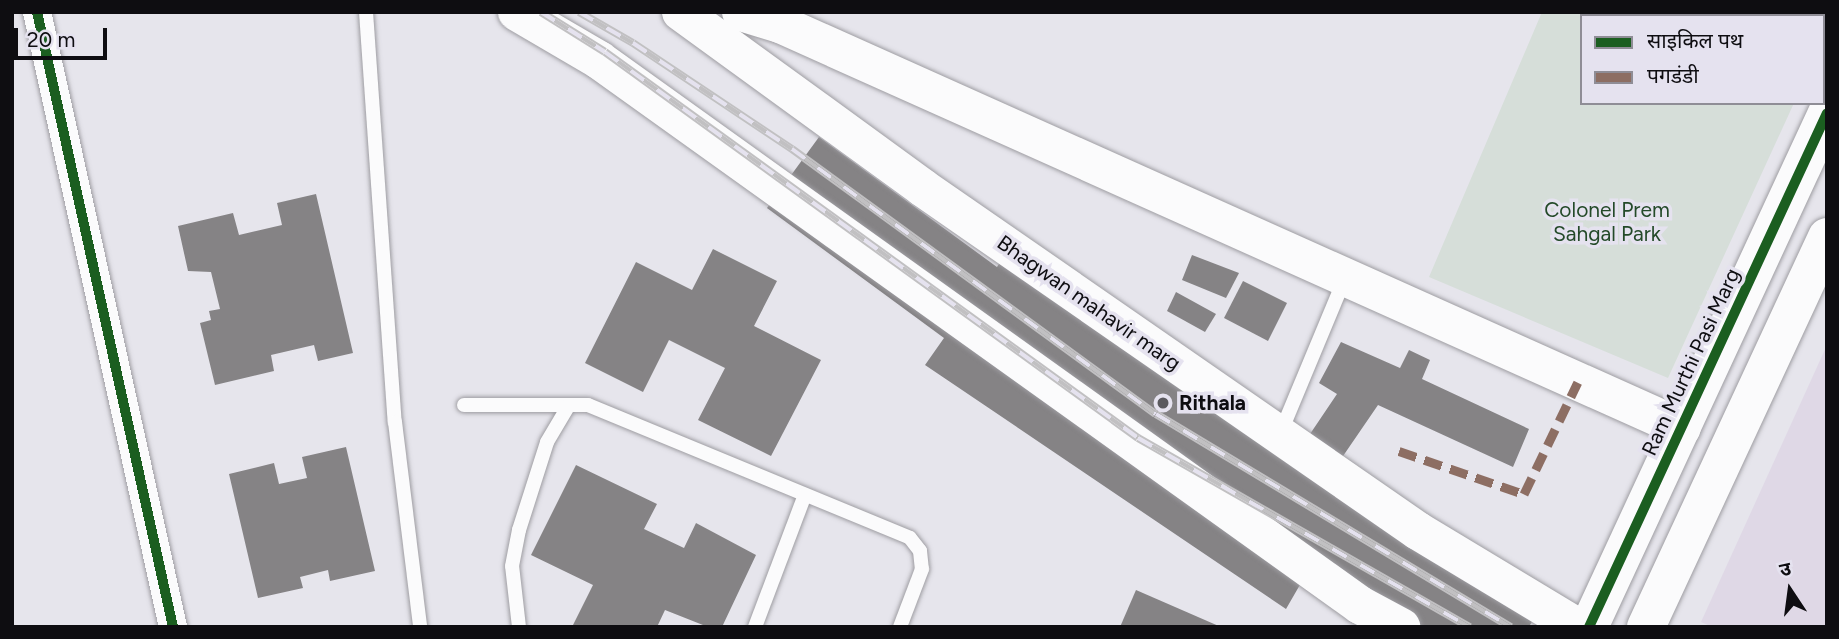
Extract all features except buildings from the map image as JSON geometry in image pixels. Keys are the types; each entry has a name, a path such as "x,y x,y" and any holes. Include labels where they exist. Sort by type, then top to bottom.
{"main road":[{"path":"517,12 599,60 1360,605 1401,627"},
{"path":"741,12 780,24 1682,428"},
{"name":"Bhagwan mahavir marg","path":"697,16 923,188 1418,531 1577,627"},
{"name":"Ram Murthi Pasi Marg","path":"1589,627 1827,113"},
{"path":"1647,626 1827,237"}],"street":[{"path":"37,12 173,627"}],"lane":[{"path":"366,12 394,422 420,627"},
{"path":"1279,435 1345,278"},
{"path":"464,405 589,405 910,538 920,551 922,569 900,627"},
{"path":"519,627 512,566 519,530 547,442 569,405"},
{"path":"755,627 805,495"}],"shaded area":[{"path":"1827,345 1827,627 1712,627 1701,622"}],"green space":[{"name":"Colonel Prem Sahgal Park","path":"1542,12 1827,12 1825,26 1825,14 1580,14 1580,105 1793,105 1668,378 1429,277"}],"railway":[{"path":"541,12 605,52 1138,438 1470,627"},
{"path":"579,12 633,43 792,149 1156,414 1511,627"}],"marked path":[{"path":"1399,451 1524,494 1578,382"}],"cycle path":[{"path":"37,12 173,627"},
{"path":"1589,627 1827,113"}],"place":[{"name":"Rithala","path":"1163,403"}]}
